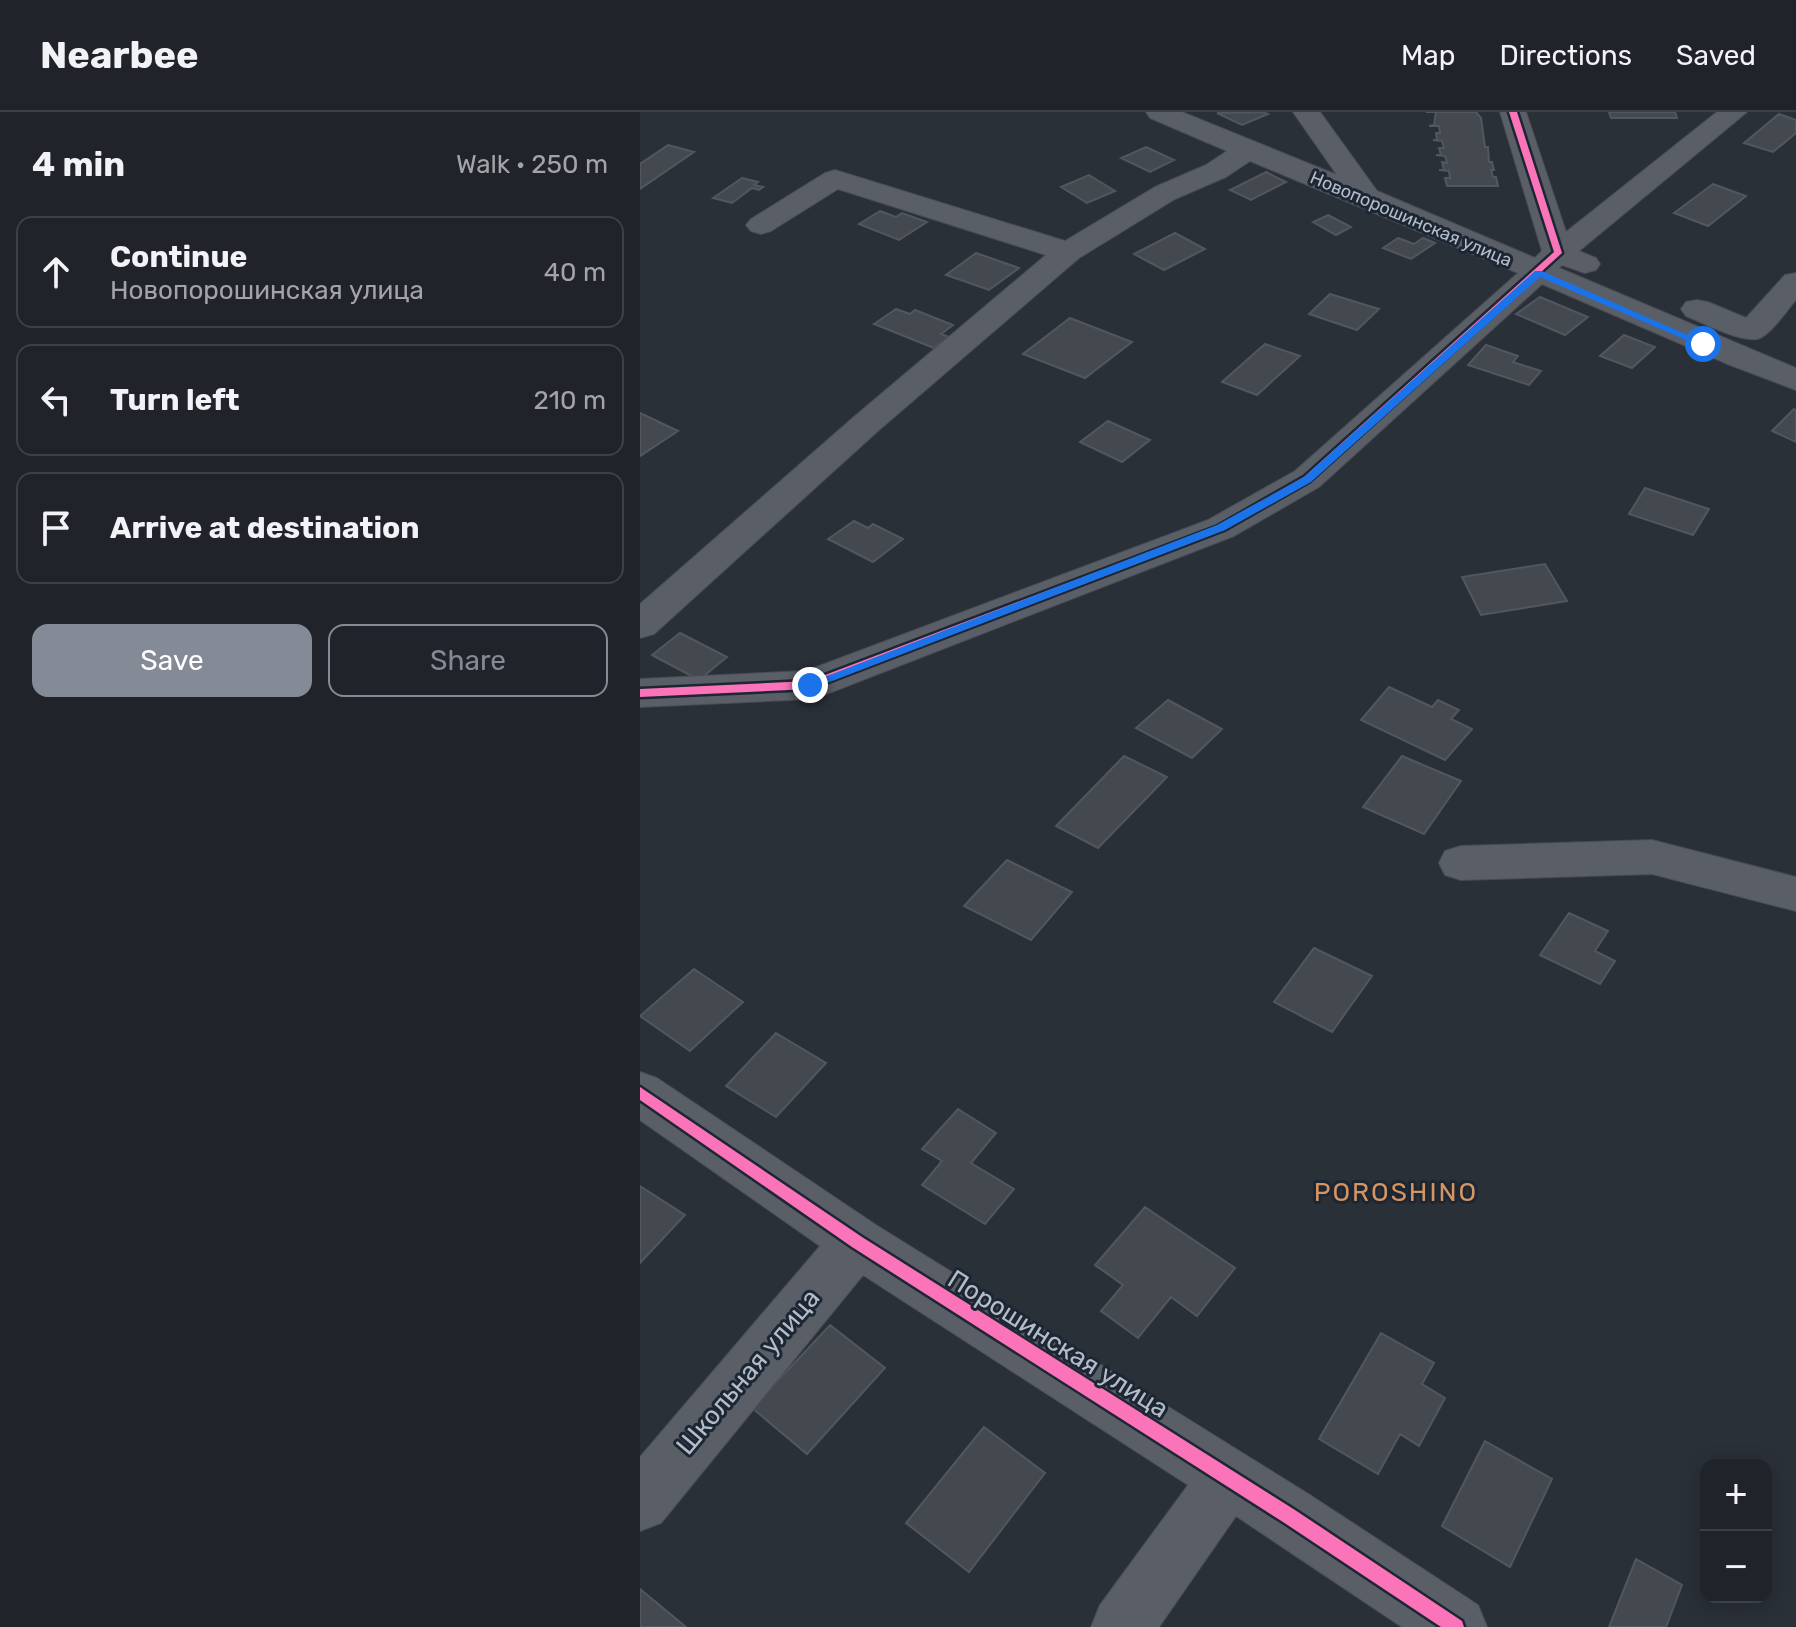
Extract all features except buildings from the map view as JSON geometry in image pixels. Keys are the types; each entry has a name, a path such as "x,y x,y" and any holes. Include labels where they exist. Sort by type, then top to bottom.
{"street":[{"name":"Новопорошинская улица","path":"1159,112 1246,151 1548,263 1703,344 1796,380"},
{"path":"1306,112 1367,197"},
{"path":"1513,112 1548,263"},
{"path":"640,693 810,685 1221,528 1307,479 1548,263 1734,112"},
{"path":"640,625 867,423 1068,252 1165,193 1216,171 1246,151"},
{"path":"761,225 835,179 1068,252"},
{"path":"1548,263 1751,331 1796,282"},
{"path":"1461,863 1652,857 1796,894"},
{"name":"Порошинская улица","path":"640,1093 857,1242 1456,1627"},
{"name":"Школьная улица","path":"640,1502 857,1242"},
{"path":"1122,1627 1228,1478"}],"cycle path":[{"path":"640,693 810,685 1221,528 1307,479 1558,253 1513,112"},
{"path":"640,1093 857,1242 1289,1516 1456,1627"}],"district":[{"name":"POROSHINO","path":"1396,1192"}],"route":[{"path":"810,685 1221,528 1307,479 1538,273 1703,344"}]}
